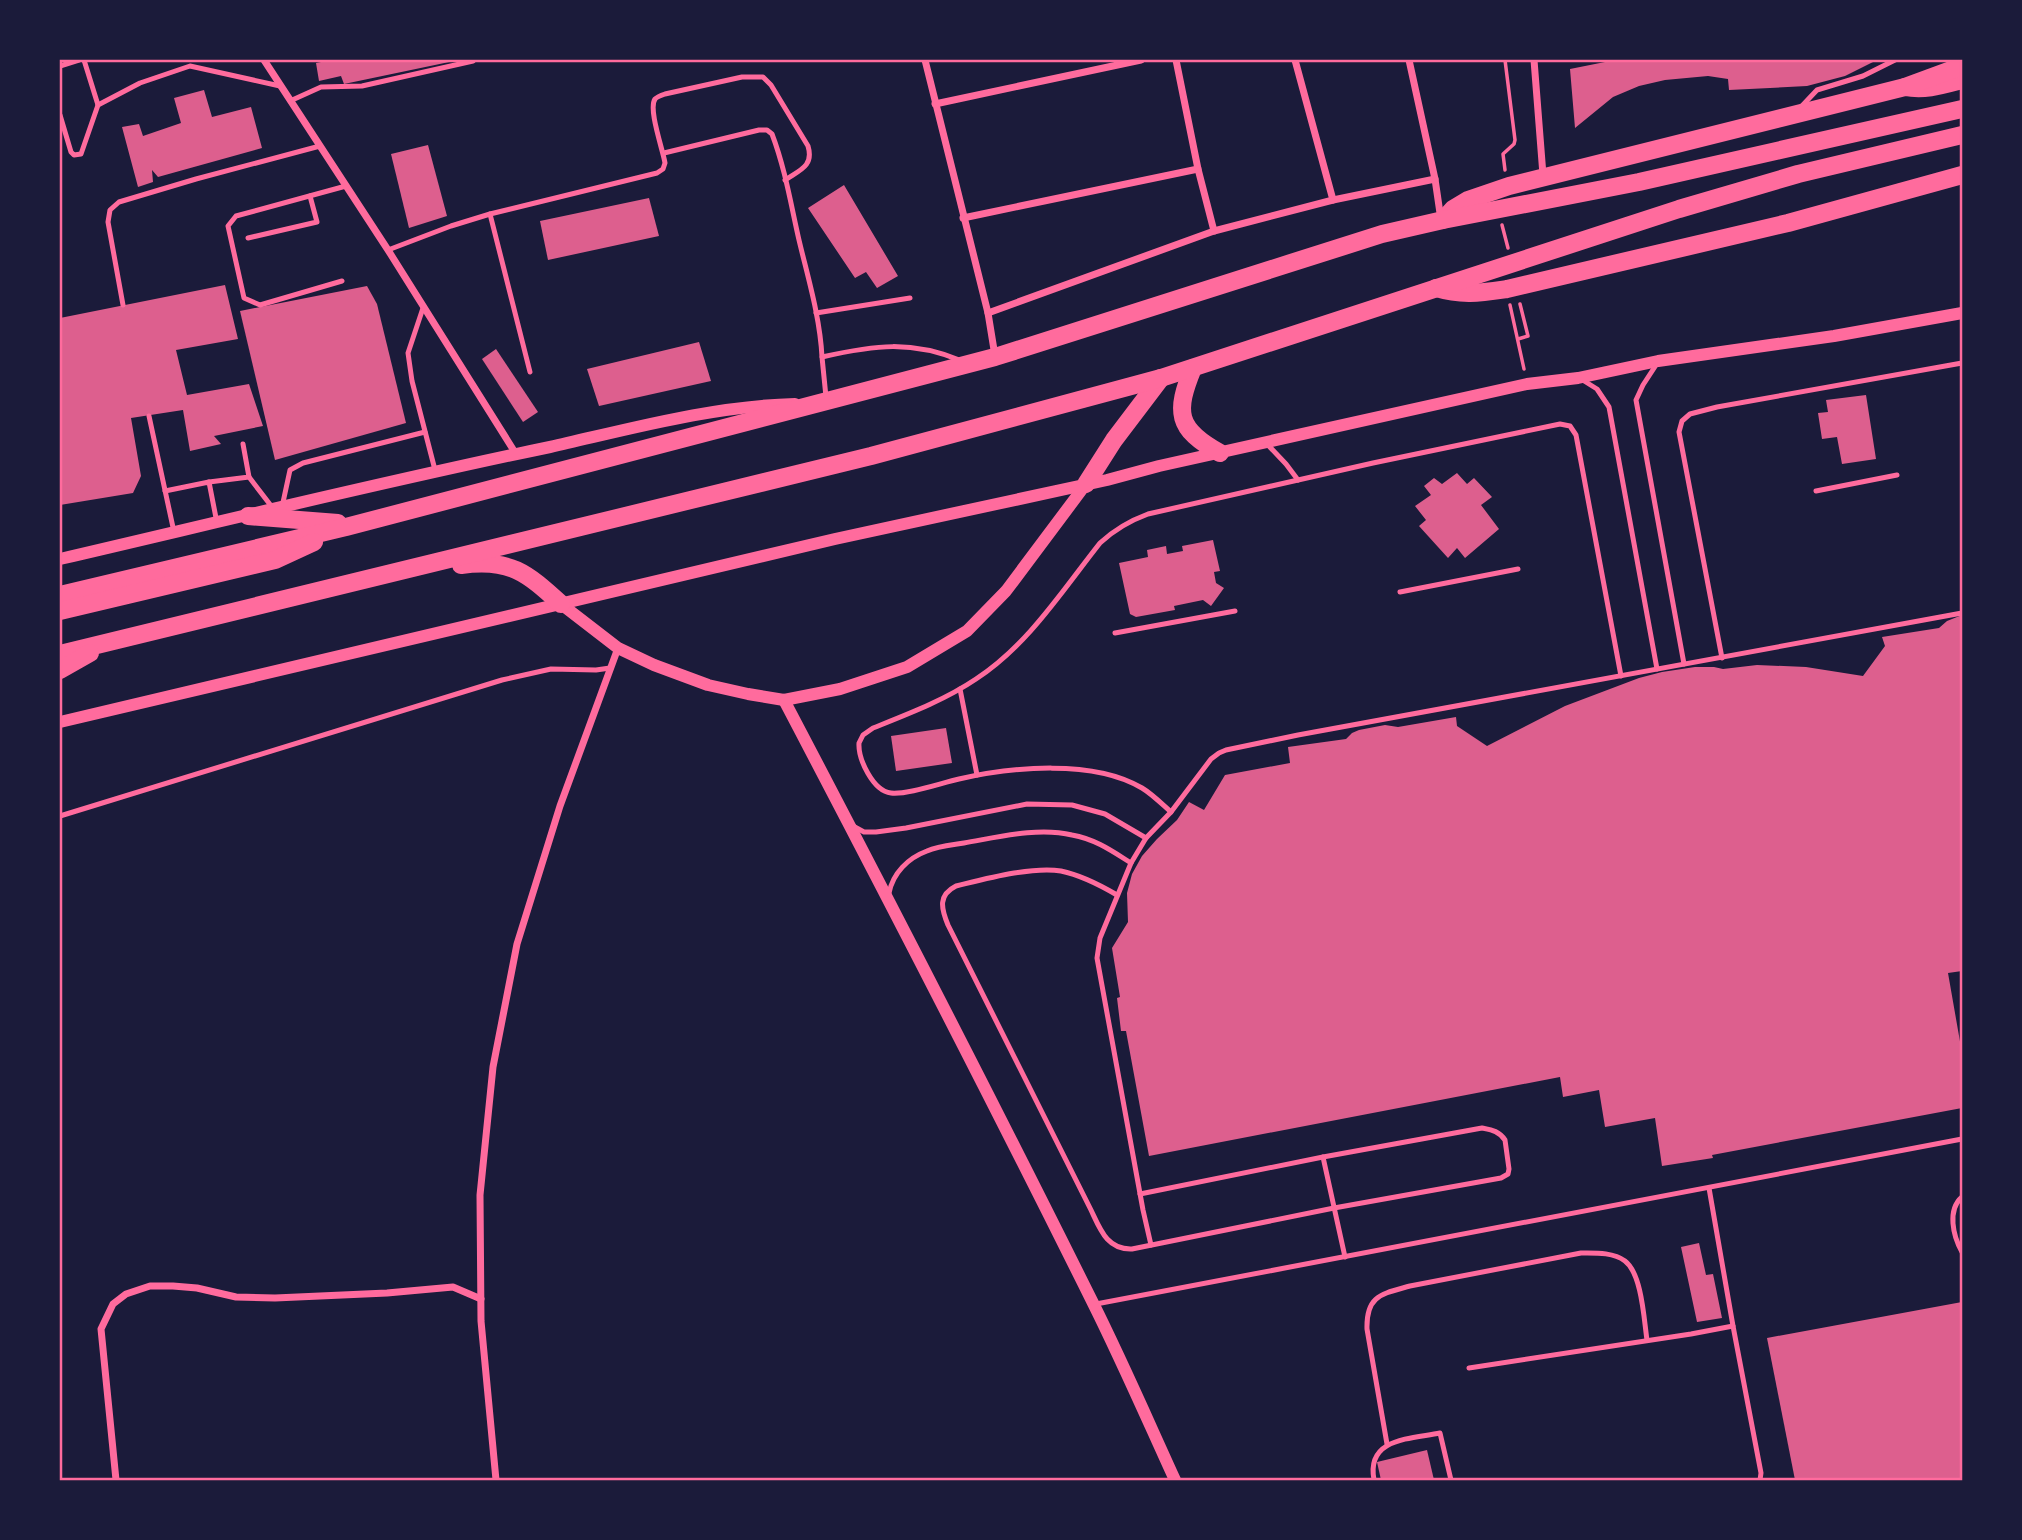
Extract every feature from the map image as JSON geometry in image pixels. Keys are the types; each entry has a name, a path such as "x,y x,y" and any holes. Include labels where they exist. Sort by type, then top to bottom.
{"main road":[{"path":"1442,220 1468,200 1543,176 1905,87 1962,66"},
{"path":"1905,87 1932,88 1962,80"},
{"path":"60,595 349,526 995,356 1370,238 1442,220 1639,182 1962,109"},
{"path":"60,654 871,456 1161,378 1679,209 1798,174 1962,135"},
{"path":"1436,288 1454,294 1507,289 1788,223 1962,175"},
{"path":"1193,368 1184,390 1182,409 1185,425 1199,442 1220,453"},
{"path":"1086,484 1114,440 1161,378"},
{"path":"248,516 349,526"},
{"path":"60,611 275,560 349,526"},
{"path":"375,578 467,564 506,565 533,579 561,604"},
{"path":"60,589 84,589"},
{"path":"60,670 105,644"}],"street":[{"path":"264,60 516,454"},
{"path":"925,60 988,313 995,356"},
{"path":"936,104 1141,60"},
{"path":"1176,60 1198,169 1214,231"},
{"path":"1295,60 1333,200"},
{"path":"1409,60 1442,220"},
{"path":"1534,60 1543,176"},
{"path":"963,218 1198,169"},
{"path":"988,313 1214,231 1333,200 1435,179"},
{"path":"60,722 822,542 1527,384 1962,313"},
{"path":"60,559 435,472 700,415 757,405 822,402"},
{"path":"561,604 618,648 708,685 785,699 841,689 907,667 967,631 1006,591 1086,484"},
{"path":"496,1480 481,1298 480,1195 493,1067 517,944 560,806 618,648"},
{"path":"785,699 1094,1305 1175,1480"},
{"path":"116,1480 101,1329 113,1304 126,1294 150,1286 197,1288 236,1297 275,1298 453,1287 481,1298"}],"lane":[{"path":"60,66 81,60 98,105 81,154 74,155 71,152 60,115"},
{"path":"1795,114 1818,90 1863,76 1895,60"},
{"path":"290,101 321,87 362,86 473,61"},
{"path":"98,105 140,83 189,63 280,86"},
{"path":"388,250 490,214 657,173 663,169 665,163 653,112 656,97 742,77 763,77 771,85 808,146 811,156 808,164 785,180"},
{"path":"664,153 759,130 767,130 772,134 821,338 822,402"},
{"path":"123,305 108,222 110,210 119,202 320,146"},
{"path":"342,281 260,306 244,298 228,226 236,216 346,186"},
{"path":"248,239 317,222 310,196"},
{"path":"490,214 530,372"},
{"path":"816,313 910,298"},
{"path":"424,307 408,353 412,381 435,472"},
{"path":"822,357 891,345 918,348 968,363"},
{"path":"1658,361 1636,400 1684,664"},
{"path":"1722,658 1679,432 1682,421 1690,414 1717,407 1962,363"},
{"path":"1578,377 1597,388 1608,407 1657,669"},
{"path":"149,416 174,533"},
{"path":"1171,812 1141,788 1099,773 1031,768 977,775 893,794 878,788 869,774 859,751 860,739 868,731 960,689 992,668 1030,634 1100,543 1127,522 1149,514 1298,480 1560,424 1570,426 1576,435 1621,676"},
{"path":"278,509 290,470 303,463 425,432"},
{"path":"1266,443 1298,480"},
{"path":"243,444 250,477 278,509"},
{"path":"1816,491 1897,475"},
{"path":"165,491 250,477"},
{"path":"209,482 217,523"},
{"path":"1399,592 1518,569"},
{"path":"1115,633 1235,611"},
{"path":"1151,1245 1097,958 1100,938 1130,863 1146,838 1219,753 1962,613"},
{"path":"60,816 502,680 551,669 610,668"},
{"path":"960,689 977,775"},
{"path":"849,822 864,832 876,832 1027,804 1072,805 1105,814 1146,838"},
{"path":"888,897 895,874 921,853 1002,836 1048,832 1076,835 1104,845 1130,863"},
{"path":"1117,895 1066,873 1034,872 956,886 945,894 943,909 948,925 1104,1236 1115,1247 1123,1249 1151,1245 1501,1178 1508,1174 1509,1169 1504,1140 1498,1132 1492,1129 1474,1129 1140,1194"},
{"path":"1094,1305 1962,1139"},
{"path":"1323,1157 1345,1257"},
{"path":"1709,1188 1760,1480"},
{"path":"1962,1197 1953,1209 1953,1218 1962,1252"},
{"path":"1387,1444 1367,1317 1371,1303 1387,1292 1581,1253 1601,1253 1625,1261 1632,1269 1637,1282 1647,1340"},
{"path":"1469,1368 1733,1326"},
{"path":"1374,1480 1373,1465 1387,1444 1440,1433 1451,1480"}],"path":[{"path":"1504,60 1515,140 1503,154 1506,175"},
{"path":"1507,289 1527,384"},
{"path":"1518,339 1528,336"}],"building":[{"path":"331,60 454,61 344,84 341,76 319,81 316,63"},
{"path":"1615,60 1877,60 1845,76 1807,86 1729,90 1728,79 1708,76 1665,80 1639,86 1613,97 1575,128 1570,69"},
{"path":"204,90 212,117 251,107 262,148 158,177 152,170 153,182 138,187 122,127 139,124 143,136 181,123 174,98"},
{"path":"428,145 447,216 409,228 391,154"},
{"path":"844,185 898,276 877,288 866,272 855,278 808,208"},
{"path":"649,198 659,236 548,260 540,221"},
{"path":"225,285 238,339 176,350 187,395 249,384 263,426 214,436 221,444 190,451 183,410 131,418 141,476 133,493 60,505 60,318"},
{"path":"367,286 377,304 406,423 275,460 240,311"},
{"path":"699,342 711,381 599,406 587,369"},
{"path":"496,349 538,412 523,422 482,359"},
{"path":"1866,395 1876,459 1842,464 1837,437 1822,439 1818,413 1828,412 1826,400"},
{"path":"1457,473 1467,484 1474,478 1492,497 1481,505 1499,529 1465,558 1457,548 1448,558 1419,526 1426,520 1415,506 1431,495 1424,486 1434,478 1442,484"},
{"path":"1213,540 1220,571 1214,572 1216,583 1224,588 1211,606 1203,600 1174,606 1175,610 1136,617 1130,614 1119,563 1148,557 1147,550 1166,546 1167,554 1183,551 1182,546"},
{"path":"1962,615 1962,971 1948,973 1962,1053 1962,1108 1662,1166 1655,1118 1605,1127 1599,1090 1563,1097 1560,1077 1149,1156 1126,1031 1121,1031 1117,998 1120,997 1112,948 1128,922 1127,893 1132,874 1142,856 1177,820 1189,802 1204,810 1225,775 1290,763 1288,747 1346,739 1359,730 1385,725 1398,727 1456,717 1457,726 1487,746 1565,706 1662,672 1695,667 1723,669 1757,665 1806,667 1863,676 1885,646 1882,637 1939,628 1947,621"},
{"path":"946,728 952,763 896,771 891,736"},
{"path":"1699,1243 1706,1275 1713,1274 1722,1318 1697,1322 1681,1247"},
{"path":"1962,1302 1962,1480 1795,1480 1767,1338"},
{"path":"1427,1450 1434,1480 1381,1480 1377,1462"}]}
